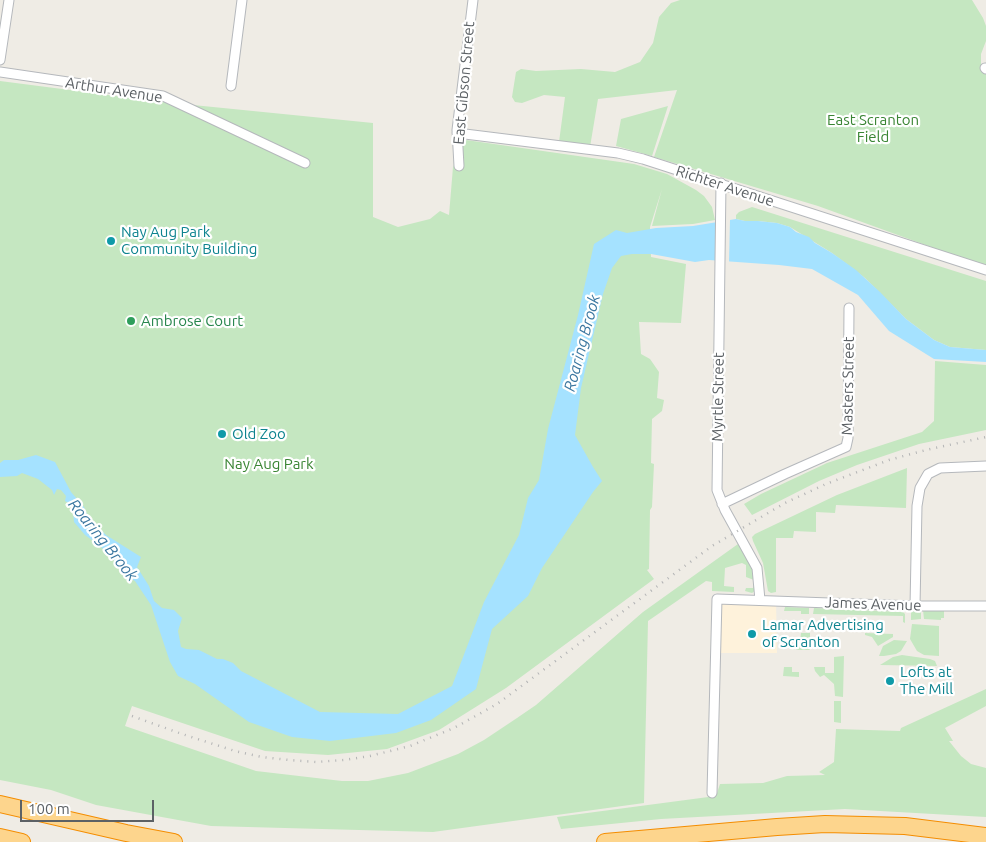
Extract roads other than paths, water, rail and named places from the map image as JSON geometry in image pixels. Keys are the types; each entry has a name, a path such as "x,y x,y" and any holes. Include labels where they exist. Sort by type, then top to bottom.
{"highway":[{"path":"0,804 174,842"},
{"path":"605,842 826,824 905,826 986,836"},
{"path":"0,837 22,842"}],"street":[{"path":"0,60 9,0"},
{"path":"231,86 242,0"},
{"name":"East Gibson Street","path":"458,166 457,133 473,0"},
{"name":"Arthur Avenue","path":"0,72 163,96 305,163"},
{"name":"Richter Avenue","path":"457,133 643,159 986,270"},
{"name":"Myrtle Street","path":"721,183 717,490 722,504 757,568 760,600"},
{"name":"Masters Street","path":"722,504 792,470 846,447 848,438 849,308"},
{"path":"915,606 917,506 920,488 928,474 940,468 986,466"},
{"name":"James Avenue","path":"712,793 718,600 915,606 986,606"}],"water":[{"name":"Roaring Brook","path":"736,219 777,223 790,227 796,232 809,237 856,270 906,319 934,340 950,347 986,350 986,362 934,359 889,331 858,295 812,269 709,260 695,262 651,254 621,256 612,268 603,294 581,388 575,435 602,481 542,568 528,596 492,629 476,689 431,720 396,733 330,741 292,737 249,722 195,684 178,676 170,662 151,605 135,581 125,575 114,560 85,535 74,522 73,511 70,504 65,501 66,496 61,490 57,489 54,495 52,490 38,479 22,473 17,476 0,477 0,463 4,460 18,460 36,455 55,462 71,492 84,507 88,517 106,535 141,557 137,567 149,586 154,601 162,608 174,610 182,618 178,631 181,647 199,650 217,659 233,663 241,671 320,712 398,714 452,686 484,602 519,535 528,498 539,480 548,429 578,315 594,244 616,230 627,233"}],"railway":[{"path":"132,716 235,751 289,760 316,762 344,760 410,746 454,728 497,704 712,546 785,503 826,484 889,460 986,437"}],"place":[{"name":"Nay Aug Park Community Building","path":"111,241"},
{"name":"Ambrose Court","path":"131,321"},
{"name":"Old Zoo","path":"222,434"},
{"name":"Lamar Advertising of Scranton","path":"752,634"},
{"name":"Lofts at The Mill","path":"890,681"}],"park label":[{"name":"East Scranton Field","path":"873,128"},
{"name":"Nay Aug Park","path":"269,464"}]}
